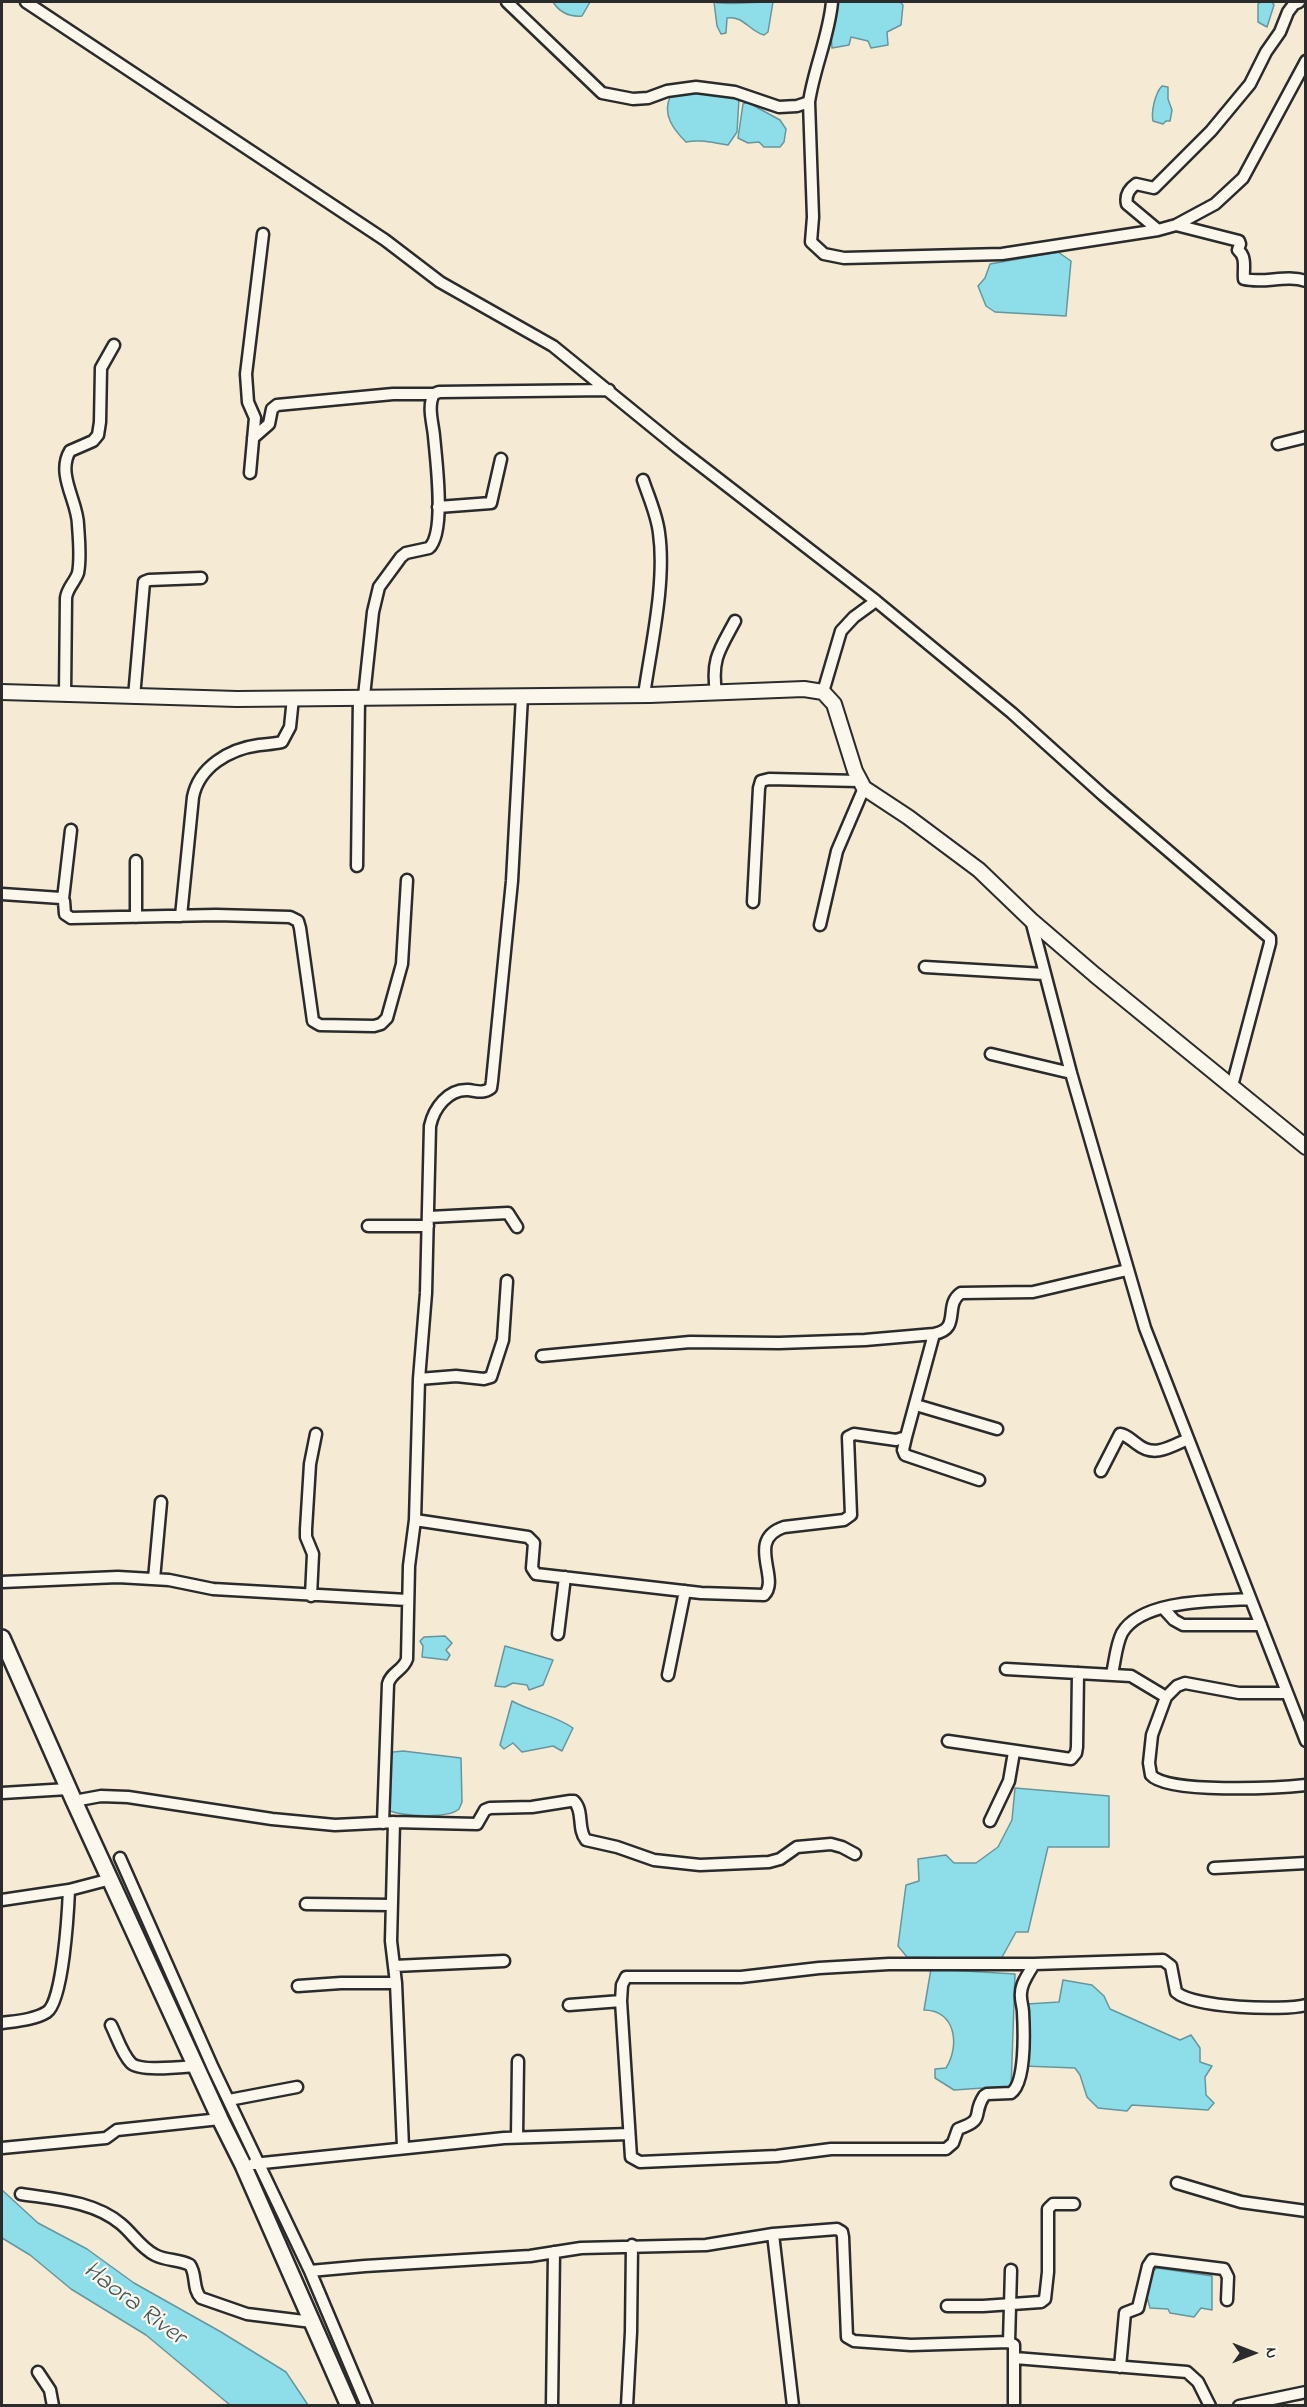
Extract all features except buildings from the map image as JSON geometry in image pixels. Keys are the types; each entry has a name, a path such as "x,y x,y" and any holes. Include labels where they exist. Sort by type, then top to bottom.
{"main road":[{"path":"2,1638 71,1796 243,2165 349,2406"}],"street":[{"path":"26,2 385,240 440,282 554,346 677,447 876,601 1060,755 1270,938 1232,1086"},
{"path":"507,2 602,93 633,99 648,98 667,91 696,87 735,92 779,106 797,106 809,102"},
{"path":"832,2 831,16 813,76 809,102 812,175 811,242 818,250 833,257 869,259 1002,254 1158,230 1176,225 1215,204 1243,178 1305,61"},
{"path":"1158,230 1126,204 1125,199 1130,188 1136,184 1154,188 1211,131 1250,84 1266,52 1280,32 1288,12 1294,4 1299,2"},
{"path":"1176,225 1239,241 1238,250 1242,253 1244,260 1244,279 1264,281 1293,278 1305,281"},
{"path":"250,473 255,418 248,402 246,374 263,234"},
{"path":"64,695 66,598 68,589 78,572 78,515 69,489 66,460 73,449 93,441 98,435 100,368 114,345"},
{"path":"253,438 269,424 272,409 277,405 393,394 609,390"},
{"path":"357,866 361,696 379,587 401,557 406,553 429,548 433,545 437,533 438,507 431,407 434,394"},
{"path":"1278,444 1305,436"},
{"path":"438,507 491,503 501,459"},
{"path":"643,480 656,516 661,544 656,615 644,695"},
{"path":"134,697 144,582 201,578"},
{"path":"823,692 841,631 854,617 876,601"},
{"path":"716,692 713,671 716,659 735,621"},
{"path":"2,692 134,697 293,699 361,696 644,695 804,689 823,692 834,704 862,784 837,851 820,924"},
{"path":"403,2147 396,1983 391,1941 386,1697 389,1678 401,1669 407,1659 407,1600 415,1520 419,1379 426,1293 429,1135 435,1113 450,1093 462,1090 483,1092 490,1088 492,1081 512,881 522,696"},
{"path":"181,916 196,784 216,761 222,758 250,747 282,742 290,727 293,699"},
{"path":"753,902 761,780 862,784 979,870 1043,931 1305,1147"},
{"path":"71,830 63,899 65,914 68,917 285,916 295,919 300,928 313,1021 320,1025 374,1026 381,1024 387,1018 402,964 407,880"},
{"path":"136,861 136,917"},
{"path":"2,894 63,899"},
{"path":"1031,920 1071,1073 1145,1328 1305,1741"},
{"path":"925,966 1044,974"},
{"path":"991,1054 1071,1073"},
{"path":"368,1226 508,1213 517,1227"},
{"path":"542,1356 690,1342 865,1340 934,1334 944,1332 948,1328 955,1297 961,1293 1016,1294 1041,1291 1127,1270"},
{"path":"419,1379 456,1376 484,1379 493,1375 503,1340 507,1281"},
{"path":"934,1334 903,1450 905,1455 979,1480"},
{"path":"916,1406 997,1429"},
{"path":"312,1596 313,1554 306,1529 310,1464 316,1434"},
{"path":"415,1520 528,1537 534,1543 532,1568 534,1573 685,1591 732,1595 765,1594 768,1588 764,1549 768,1539 776,1530 784,1527 844,1520 851,1515 848,1437 854,1434 896,1440 906,1437"},
{"path":"1101,1471 1120,1434 1150,1452 1162,1451 1188,1439"},
{"path":"154,1579 161,1502"},
{"path":"2,1582 96,1576 154,1579 201,1588 407,1600"},
{"path":"558,1634 565,1577"},
{"path":"668,1675 685,1591"},
{"path":"1112,1674 1118,1643 1125,1629 1141,1617 1181,1603 1250,1599"},
{"path":"1163,1608 1174,1620 1183,1625 1261,1625"},
{"path":"1006,1669 1112,1674 1139,1679 1166,1697"},
{"path":"948,1741 1066,1760 1074,1757 1077,1747 1078,1672"},
{"path":"1287,1693 1239,1693 1185,1683 1177,1686 1166,1697 1152,1734 1150,1770 1155,1779 1170,1784 1200,1787 1281,1788 1305,1785"},
{"path":"990,1821 1009,1781 1014,1752"},
{"path":"2,1793 128,1797 251,1816 324,1824 388,1822 477,1824 485,1810 490,1808 532,1807 574,1801 578,1805 581,1832 586,1840 617,1847 654,1860 700,1865 769,1862 780,1859 797,1846 825,1844 842,1846 855,1854"},
{"path":"120,1858 229,2100 310,2271 367,2406"},
{"path":"1214,1868 1305,1863"},
{"path":"2,1900 69,1890 111,1878"},
{"path":"2,2023 38,2016 54,2005 60,1983 69,1890"},
{"path":"306,1904 391,1905"},
{"path":"394,1966 504,1960"},
{"path":"1034,1964 1020,1992 1023,2011 1021,2075 1017,2087 1011,2093 984,2096 975,2121 958,2129 953,2143 946,2149 831,2149 777,2156 640,2162 631,2157 621,2001 622,1981 626,1977 741,1977 819,1968 888,1964 1034,1964 1162,1960 1171,1966 1176,1992 1184,1998 1206,2003 1278,2008 1305,2005"},
{"path":"298,1986 396,1983"},
{"path":"570,2005 621,2001"},
{"path":"111,2025 129,2061 134,2066 143,2068 196,2066"},
{"path":"518,2061 518,2137"},
{"path":"229,2100 297,2087"},
{"path":"2,2148 106,2138 117,2130 220,2119"},
{"path":"243,2165 518,2137 629,2134"},
{"path":"1177,2183 1241,2202 1305,2211"},
{"path":"21,2194 84,2205 108,2216 120,2223 146,2250 155,2255 190,2265 197,2293 201,2298 247,2314 312,2322"},
{"path":"947,2306 1041,2302 1045,2299 1048,2272 1048,2209 1053,2204 1074,2204"},
{"path":"310,2271 530,2256 632,2245 706,2245 773,2234 834,2229 842,2232 845,2332 849,2339 911,2345 1009,2342 1014,2345 1014,2406"},
{"path":"773,2234 793,2406"},
{"path":"627,2406 632,2245"},
{"path":"552,2406 554,2252"},
{"path":"1120,2367 1125,2312 1138,2308 1148,2266 1152,2260 1224,2269 1228,2277 1227,2300"},
{"path":"1009,2342 1011,2270"},
{"path":"1015,2358 1187,2372 1198,2382 1210,2406"},
{"path":"38,2372 50,2390 53,2406"},
{"path":"1239,2406 1305,2392"}],"water":[{"path":"553,2 590,2 582,16 578,16 562,12"},
{"path":"714,2 727,4 773,2 768,32 764,35 742,21 727,18 726,33 721,34 717,26"},
{"path":"835,2 900,2 903,5 901,25 887,32 888,45 871,48 868,41 851,37 849,45 832,48 830,21"},
{"path":"1272,2 1274,5 1267,27 1258,22 1258,4"},
{"path":"1162,86 1168,87 1168,99 1172,110 1170,121 1163,124 1153,121 1153,108"},
{"path":"692,92 739,98 737,132 728,145 701,141 686,142 670,122 667,110 670,97"},
{"path":"747,102 780,120 786,129 784,142 780,147 764,147 759,142 748,143 738,138 743,104"},
{"path":"1058,252 1071,261 1066,316 995,312 986,306 978,286 985,278 990,264"},
{"path":"445,1636 452,1643 446,1650 450,1655 447,1660 422,1657 423,1646 420,1641 424,1637"},
{"path":"505,1646 553,1660 543,1685 529,1690 527,1685 513,1683 505,1687 495,1686"},
{"path":"512,1701 573,1728 562,1751 553,1746 522,1752 513,1743 504,1749 500,1745"},
{"path":"403,1751 461,1758 462,1802 459,1809 436,1815 415,1815 390,1811 390,1758 393,1752"},
{"path":"1015,1788 1109,1796 1109,1847 1048,1847 1028,1932 1016,1932 1001,1959 907,1957 898,1946 906,1885 919,1881 918,1859 946,1855 954,1863 976,1863 998,1847 1012,1820"},
{"path":"931,1969 1015,1974 1011,2089 995,2092 983,2088 954,2090 935,2078 935,2069 946,2068 954,2040 949,2023 943,2016 924,2010"},
{"path":"1063,1980 1092,1985 1104,1996 1110,2009 1180,2040 1191,2035 1200,2048 1200,2062 1212,2066 1205,2077 1206,2095 1214,2103 1208,2110 1132,2105 1127,2111 1098,2108 1087,2097 1080,2075 1075,2068 1024,2066 1027,2004 1059,2002"},
{"name":"Haora River","path":"2,2190 38,2223 87,2249 134,2283 286,2372 308,2405 230,2405 146,2335 71,2289 30,2255 2,2238"},
{"path":"1157,2268 1212,2276 1212,2310 1201,2308 1194,2317 1170,2313 1168,2309 1150,2308 1146,2293 1146,2277"}]}
